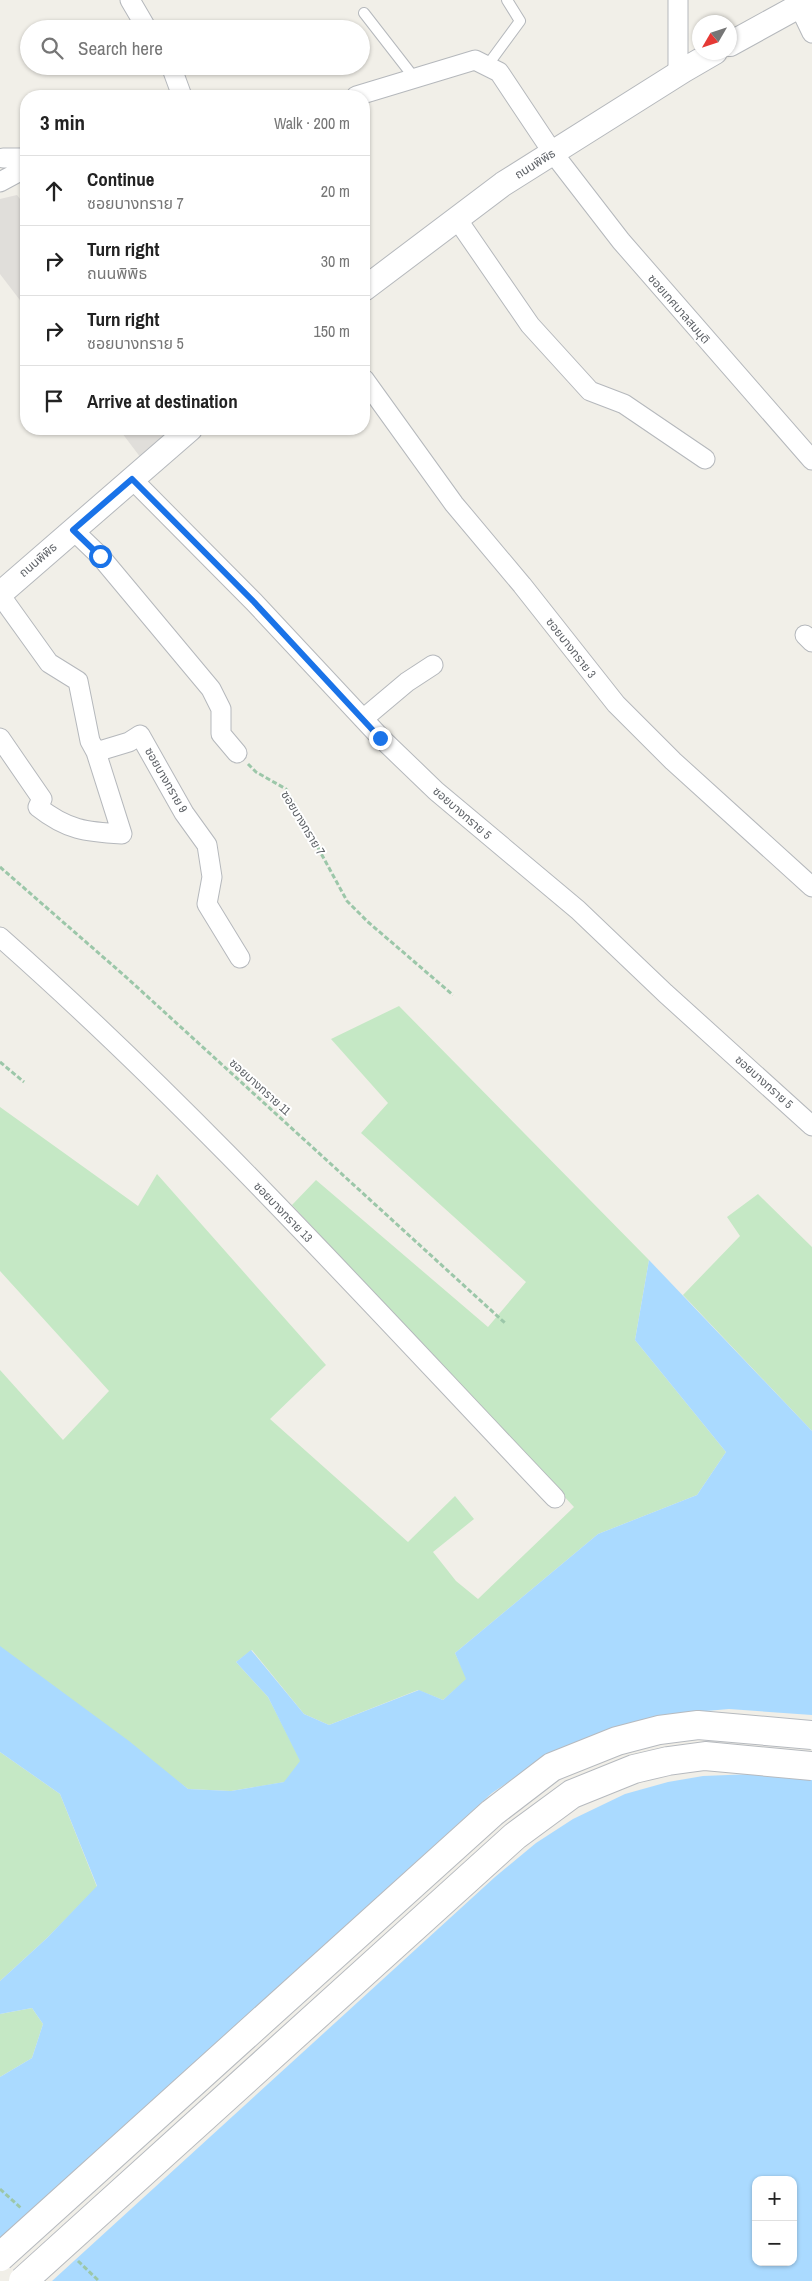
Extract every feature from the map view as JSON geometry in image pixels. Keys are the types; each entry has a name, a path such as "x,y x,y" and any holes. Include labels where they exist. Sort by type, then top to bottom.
{"main road":[{"path":"0,2257 492,1813 552,1767 617,1741 659,1730 698,1725 812,1735"},
{"path":"23,2281 515,1836 572,1794 634,1769 668,1761 705,1756 812,1766"}],"street":[{"path":"130,0 142,20"},
{"path":"678,0 678,73"},
{"path":"737,40 804,3 812,33"},
{"path":"370,92 416,80 476,60 487,66"},
{"name":"ถนนพิพิธ","path":"370,284 503,184 701,60"},
{"name":"ซอยเทศบาลสมมุติ","path":"487,66 499,72 553,153 621,241 812,460"},
{"path":"174,75 180,90"},
{"path":"1,160 20,158"},
{"path":"0,182 20,171"},
{"path":"457,219 530,326 590,391 624,404 705,459"},
{"name":"ซอยบางทราย 3","path":"370,387 454,504 522,585 573,652 616,704 673,761 812,887"},
{"name":"ถนนพิพิธ","path":"0,594 183,435"},
{"name":"ซอยบางทราย 5","path":"132,479 254,602 363,719 436,791 578,910 665,993 812,1126"},
{"path":"73,530 100,556 211,689 221,710 221,734 237,753"},
{"path":"0,600 6,603 48,663 78,681 90,741 96,752 122,834 85,832 63,824 45,813 38,807 42,799 0,738"},
{"path":"363,719 407,682 433,665"},
{"name":"ซอยบางทราย 9","path":"96,752 130,742 140,735 184,813 207,845 212,877 207,904 240,958"},
{"name":"ซอยบางทราย 13","path":"0,937 79,1006 232,1159 556,1498"}],"lane":[{"path":"487,66 520,21 507,0"},
{"path":"364,13 369,20"},
{"path":"370,21 416,80"}],"path":[{"name":"ซอยบางทราย 7","path":"237,753 256,772 286,789 347,901 368,922 453,995"},
{"name":"ซอยบางทราย 11","path":"0,867 126,977 505,1323"},
{"path":"0,1062 24,1082"}],"shaded area":[{"path":"17,195 20,199 20,300 0,274 0,199"},
{"path":"124,435 183,435 147,466"}],"green space":[{"path":"399,1006 649,1260 635,1340 726,1452 697,1495 598,1534 455,1653 467,1679 443,1700 418,1690 329,1725 304,1714 252,1650 236,1662 268,1697 301,1761 285,1782 231,1791 188,1789 0,1647 0,1370 63,1440 109,1391 0,1271 0,1107 138,1206 157,1174 326,1365 270,1419 408,1542 455,1496 474,1519 433,1552 456,1581 478,1599 574,1507 292,1205 316,1180 488,1327 526,1282 361,1133 388,1103 331,1039"},
{"path":"758,1194 812,1247 812,1431 683,1295 740,1236 727,1217"},
{"path":"0,1752 60,1794 97,1887 47,1938 0,1981"},
{"path":"32,2008 43,2024 32,2058 0,2077 0,2014"}],"water":[{"path":"649,1260 812,1431 812,2281 0,2281 0,2077 32,2058 43,2024 32,2008 0,2014 0,1981 47,1938 97,1886 60,1794 0,1752 0,1646 129,1741 188,1789 231,1791 284,1782 300,1761 268,1697 236,1662 251,1650 304,1714 329,1725 419,1690 443,1700 466,1679 455,1653 598,1534 697,1495 726,1452 635,1340"}],"pier":[{"path":"729,1709 812,1715 812,1779 753,1774 703,1776 668,1782 625,1794 573,1819 536,1843 495,1877 52,2281 0,2281 0,2239 492,1793 526,1770 622,1726 672,1714"}],"route":[{"path":"100,556 73,530 132,479 254,602 380,738"}]}
